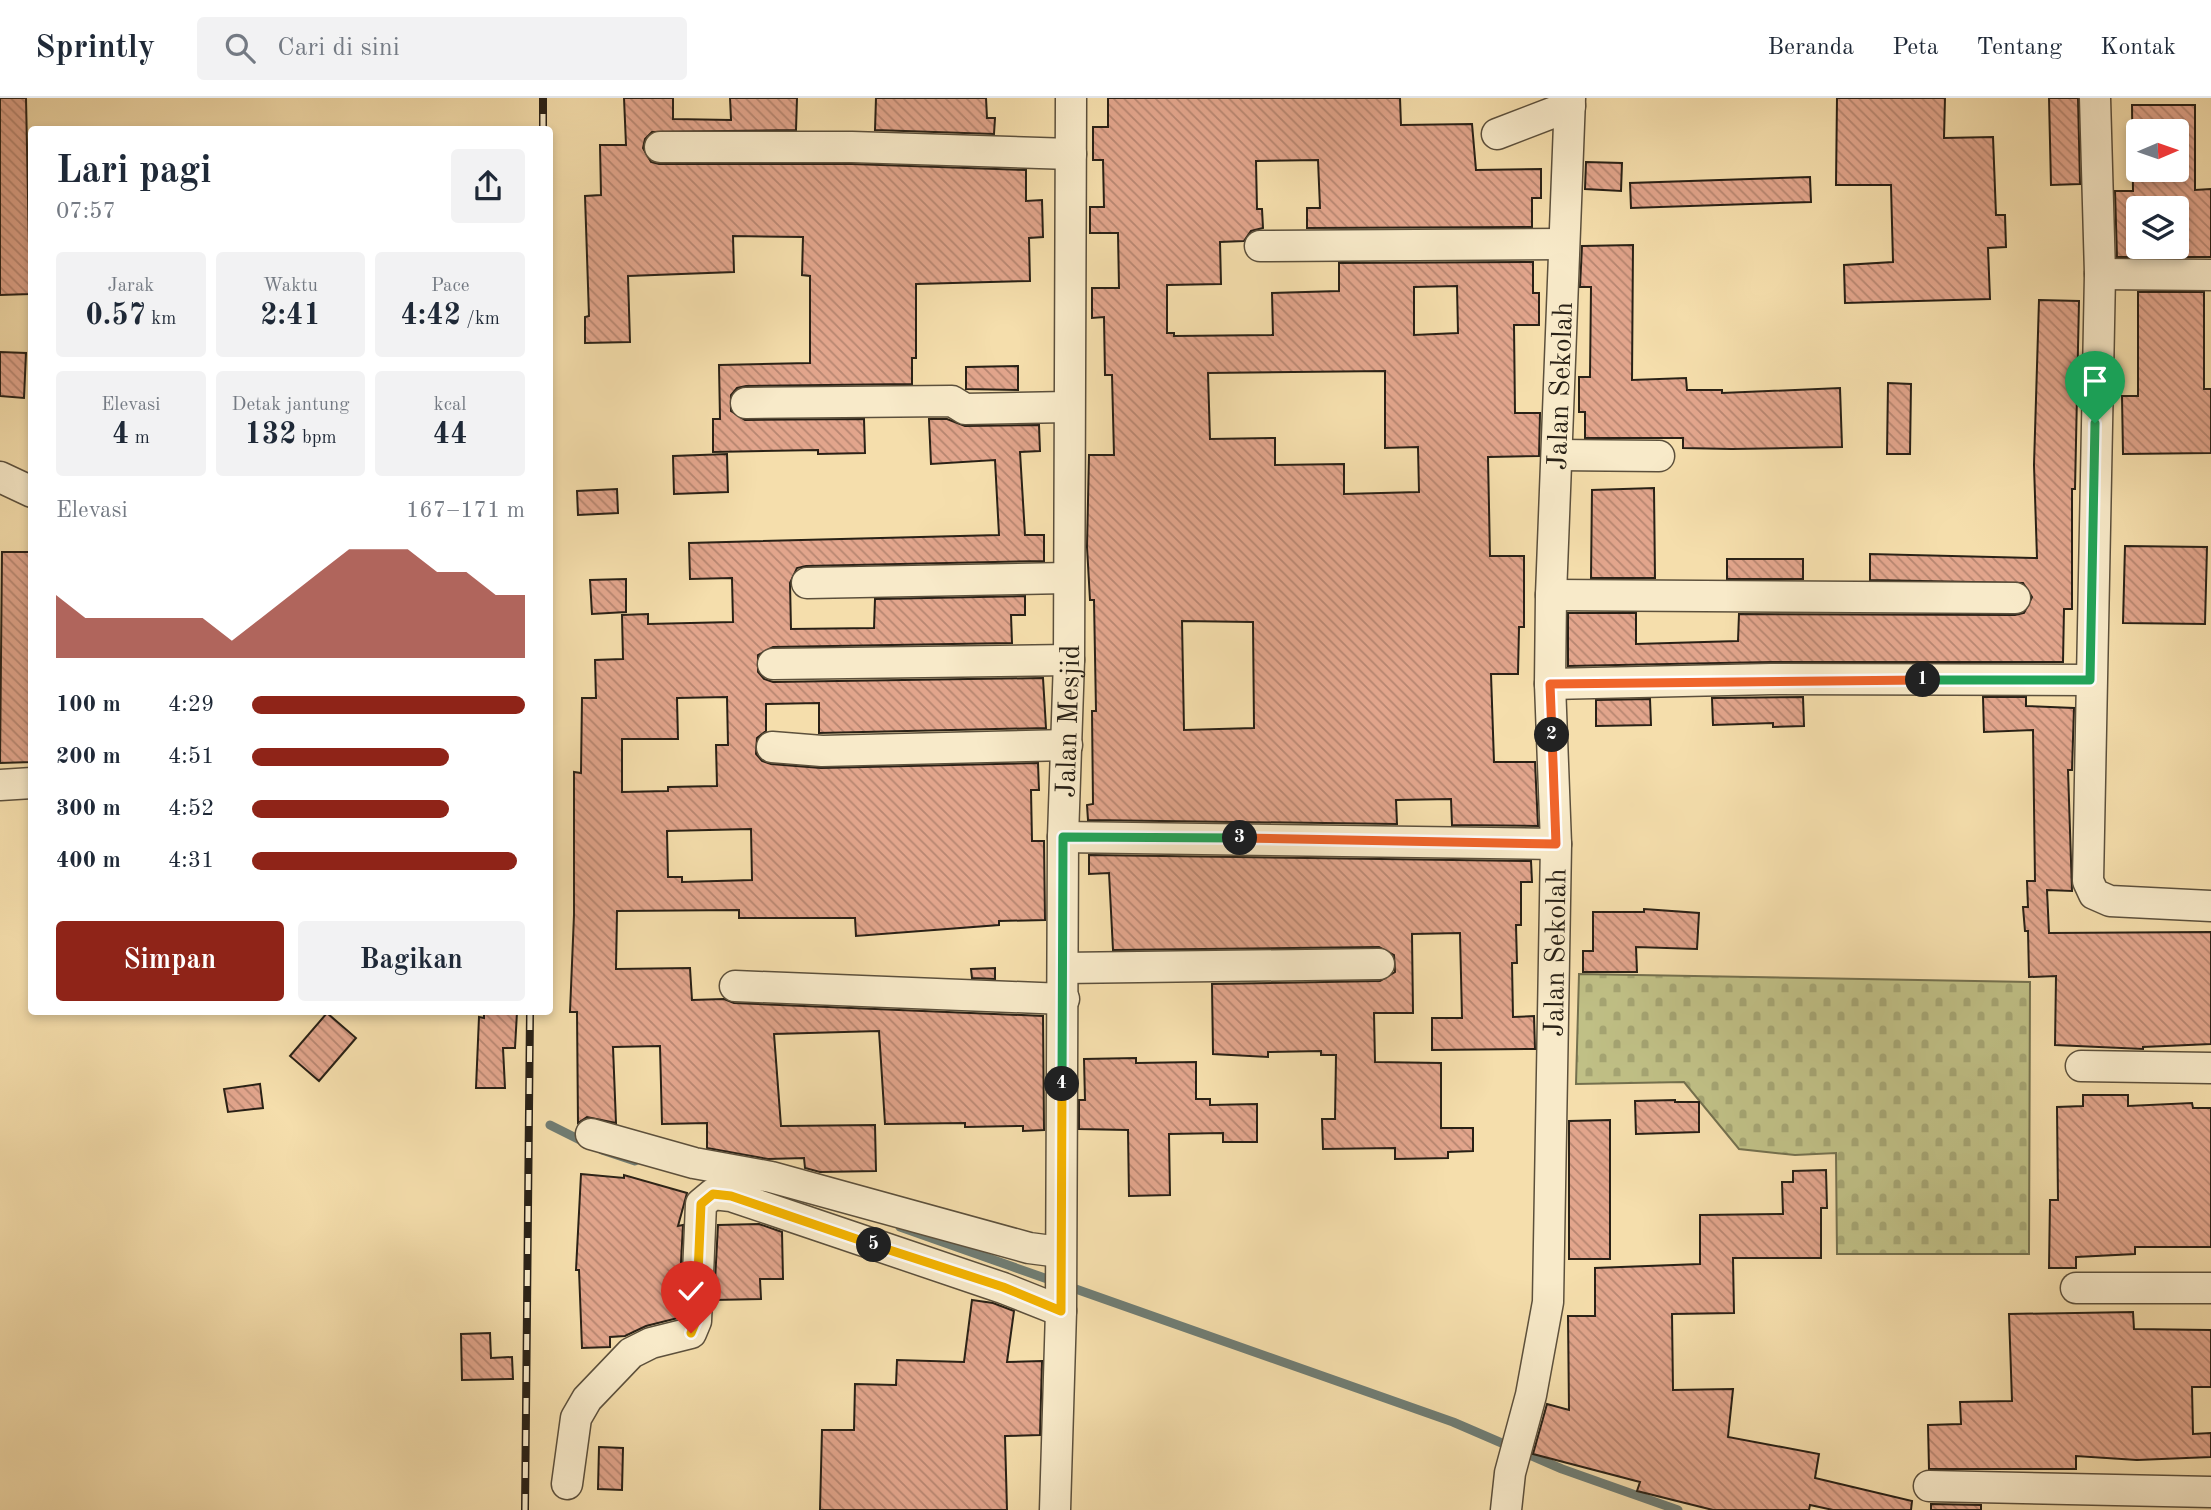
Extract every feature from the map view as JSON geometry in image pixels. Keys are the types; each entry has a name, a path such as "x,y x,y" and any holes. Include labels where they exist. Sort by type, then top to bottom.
{"street":[{"name":"Jalan Mesjid","path":"1055,1510 1061,1305 1063,837 1069,660 1067,407 1071,98"},
{"path":"2095,98 2099,274 2086,848 2088,881 2094,894 2110,901 2211,906"},
{"path":"1497,134 1570,102"},
{"name":"Jalan Sekolah","path":"1506,1510 1510,1473 1531,1395 1548,1302 1556,844 1550,684 1551,595 1562,244 1570,102"},
{"path":"660,147 852,147 1071,154"},
{"path":"1260,246 1562,244"},
{"path":"2099,274 2211,275"},
{"path":"746,403 952,401 965,409 1067,407"},
{"path":"1557,455 1659,456"},
{"path":"0,477 28,490"},
{"path":"807,583 1067,578"},
{"path":"1551,595 2015,598"},
{"path":"773,664 1069,660"},
{"path":"1550,684 1771,679 2090,680"},
{"path":"772,747 822,751 1067,745"},
{"path":"0,785 28,783"},
{"path":"1063,837 1556,844"},
{"path":"1062,968 1378,964"},
{"path":"735,986 1064,999"},
{"path":"2081,1066 2211,1068"},
{"path":"590,1134 694,1163 771,1177 1029,1248 1060,1259"},
{"path":"567,1485 576,1418 587,1399 631,1353 651,1343 691,1333 696,1321 701,1204 713,1194 755,1204 1061,1305"},
{"path":"2076,1288 2211,1288"},
{"path":"1929,1486 2211,1492"}],"green space":[{"path":"1579,974 2030,982 2029,1254 1837,1254 1836,1153 1795,1155 1739,1149 1684,1082 1576,1084"}],"building":[{"path":"0,98 26,98 28,294 0,295"},
{"path":"624,98 673,98 673,119 731,120 730,98 797,98 796,130 652,132 645,139 643,148 651,162 659,164 852,164 1026,170 1026,201 1042,200 1043,237 1029,238 1030,281 916,284 916,358 912,358 912,384 746,386 737,388 731,395 731,411 745,420 864,419 865,453 818,454 818,450 713,452 713,419 720,419 719,365 810,363 810,276 802,275 803,237 733,236 734,272 628,276 630,342 585,343 585,317 589,316 585,196 601,195 600,145 626,145"},
{"path":"876,98 986,98 987,118 995,118 994,134 875,130"},
{"path":"1108,98 1400,98 1401,125 1472,124 1476,170 1541,169 1541,198 1532,198 1532,227 1307,228 1307,208 1320,208 1318,160 1256,161 1257,209 1262,209 1263,228 1251,231 1244,241 1220,242 1221,284 1167,285 1167,333 1174,333 1174,336 1273,335 1272,293 1339,291 1339,263 1533,262 1533,293 1539,293 1539,325 1514,325 1515,413 1540,413 1539,456 1488,457 1490,556 1524,556 1524,627 1519,627 1518,674 1491,674 1494,762 1535,762 1538,826 1452,825 1451,799 1396,800 1397,824 1088,820 1087,805 1093,804 1092,711 1096,711 1094,600 1090,600 1087,547 1089,455 1114,455 1112,375 1105,375 1104,317 1092,318 1092,288 1119,288 1118,233 1090,233 1090,207 1104,207 1103,160 1093,160 1093,127 1108,127","holes":["1457,286 1458,333 1414,335 1414,287","1385,371 1385,448 1418,447 1419,492 1344,494 1344,464 1275,465 1275,438 1210,439 1208,373","1182,621 1253,622 1254,728 1184,730"]},
{"path":"1837,98 1945,98 1944,138 1993,137 1996,215 2005,215 2006,247 1988,248 1990,299 1845,303 1844,265 1893,262 1891,185 1836,185"},
{"path":"2049,98 2078,98 2080,184 2051,185"},
{"path":"2132,105 2195,105 2195,190 2211,189 2211,257 2189,257 2189,196 2126,196 2126,257 2117,257 2115,191 2133,191 2133,182 2189,182 2189,119 2132,119"},
{"path":"1586,162 1622,163 1621,191 1585,189"},
{"path":"1810,177 1811,202 1631,208 1630,183"},
{"path":"1633,245 1632,380 1686,378 1687,390 1722,390 1722,393 1840,388 1842,447 1683,448 1683,438 1585,438 1585,412 1579,412 1579,377 1590,377 1591,287 1580,287 1582,246"},
{"path":"2138,292 2204,292 2204,389 2211,389 2211,453 2123,454 2122,396 2138,396"},
{"path":"2039,300 2079,301 2075,489 2072,489 2072,609 2064,609 2063,662 1771,662 1568,666 1568,613 1636,613 1636,644 1738,641 1739,614 2024,613 2032,597 2023,583 1870,580 1870,554 2037,558 2034,465"},
{"path":"0,352 26,353 24,398 0,396"},
{"path":"1018,366 1018,390 966,389 966,367"},
{"path":"1888,383 1911,384 1910,454 1887,454"},
{"path":"929,419 947,419 965,426 1039,425 1040,451 1020,452 1025,535 1044,535 1044,561 797,568 790,583 791,629 874,628 875,599 1025,596 1025,615 1011,615 1012,643 773,647 758,655 758,672 764,679 773,682 1043,678 1046,728 819,733 819,703 766,704 766,731 757,738 756,754 762,761 771,764 821,768 1038,763 1039,790 1031,790 1032,841 1044,841 1045,920 999,921 999,925 856,936 855,918 739,918 739,910 617,911 616,969 690,968 692,1000 724,999 734,1003 1043,1016 1044,1130 1023,1131 1023,1126 965,1127 965,1123 885,1124 879,1031 774,1034 781,1126 875,1125 876,1171 820,1172 805,1168 804,1158 768,1159 707,1148 707,1123 662,1124 660,1046 613,1047 616,1123 587,1117 578,1123 577,1012 570,1012 574,915 574,772 581,773 582,698 596,698 595,660 623,659 622,615 648,614 648,624 733,622 732,578 690,579 689,543 999,535 995,460 931,464","holes":["727,697 728,745 716,745 717,786 622,792 622,739 678,739 677,698","751,829 752,880 682,882 682,877 668,877 667,831"]},
{"path":"727,454 728,492 674,494 673,456"},
{"path":"1654,488 1655,578 1591,578 1592,490"},
{"path":"617,489 618,513 578,515 577,491"},
{"path":"2125,546 2207,547 2205,624 2123,623"},
{"path":"2,552 28,552 28,762 0,763"},
{"path":"1727,559 1803,559 1803,579 1727,579"},
{"path":"626,579 626,612 592,614 590,580"},
{"path":"1803,697 1804,726 1773,727 1773,723 1713,725 1712,698"},
{"path":"1983,697 2026,697 2026,706 2074,708 2072,770 2068,770 2072,891 2047,890 2049,933 2211,932 2211,1044 2143,1049 2055,1045 2056,976 2029,977 2028,931 2025,931 2023,907 2028,907 2027,881 2035,881 2033,730 1984,732"},
{"path":"1650,699 1651,725 1596,726 1596,700"},
{"path":"1089,855 1531,861 1532,882 1521,882 1521,925 1516,925 1517,963 1512,963 1513,1017 1534,1016 1535,1049 1432,1050 1432,1018 1462,1018 1460,933 1412,934 1413,1013 1374,1013 1375,1062 1441,1063 1441,1128 1473,1128 1473,1151 1448,1152 1448,1158 1395,1159 1395,1148 1323,1149 1322,1119 1335,1119 1336,1055 1321,1055 1321,1051 1268,1052 1268,1057 1213,1054 1212,984 1380,981 1395,972 1394,955 1379,947 1113,950 1109,873 1089,874"},
{"path":"1644,909 1699,913 1697,949 1636,947 1637,972 1583,972 1583,951 1593,951 1593,912 1644,912"},
{"path":"995,968 995,979 972,978 971,969"},
{"path":"325,1015 329,1015 356,1038 319,1081 290,1056"},
{"path":"484,1015 517,1015 515,1048 503,1048 505,1088 476,1088 479,1017 484,1018"},
{"path":"1136,1058 1136,1063 1196,1062 1196,1099 1210,1099 1210,1105 1257,1104 1257,1142 1223,1142 1223,1133 1169,1134 1170,1195 1129,1196 1128,1130 1079,1129 1079,1100 1085,1100 1084,1059"},
{"path":"260,1084 263,1108 228,1112 224,1089"},
{"path":"2083,1095 2128,1095 2128,1106 2192,1103 2193,1108 2211,1108 2211,1247 2135,1247 2135,1254 2076,1257 2076,1268 2049,1268 2050,1200 2058,1200 2057,1107 2083,1106"},
{"path":"1635,1101 1699,1102 1699,1132 1636,1134"},
{"path":"1610,1120 1610,1259 1569,1259 1569,1121"},
{"path":"1826,1170 1827,1208 1821,1208 1821,1258 1733,1258 1734,1313 1672,1314 1673,1390 1733,1389 1728,1437 1819,1454 1815,1478 1912,1501 1911,1510 1833,1510 1810,1505 1809,1510 1713,1510 1637,1491 1640,1482 1533,1454 1547,1404 1569,1410 1568,1316 1595,1316 1595,1268 1700,1264 1700,1215 1783,1214 1782,1182 1793,1182 1793,1171"},
{"path":"581,1174 624,1178 624,1175 687,1193 678,1226 683,1225 678,1318 646,1326 625,1336 610,1337 610,1347 582,1348 579,1270 576,1270"},
{"path":"759,1224 782,1232 783,1279 760,1279 761,1299 714,1300 718,1225"},
{"path":"972,1300 993,1303 1014,1311 1007,1362 1042,1361 1040,1435 1005,1436 1007,1510 820,1510 822,1430 854,1430 855,1384 896,1385 897,1360 964,1362"},
{"path":"2133,1312 2134,1329 2211,1330 2211,1387 2192,1387 2193,1434 2211,1433 2211,1457 2137,1460 2076,1456 2076,1469 1929,1469 1928,1425 1961,1424 1960,1402 2012,1401 2009,1314"},
{"path":"490,1333 491,1358 512,1357 513,1379 462,1380 461,1334"},
{"path":"599,1447 623,1448 622,1490 598,1489"},
{"path":"1931,1504 1981,1505 1981,1510 1931,1510"}],"waterway":[{"path":"550,1125 586,1143"},
{"path":"602,1150 635,1161"},
{"path":"900,1227 1453,1422 1562,1469 1678,1510"}],"railway":[{"path":"543,98 543,126"},
{"path":"525,1510 530,1015"}],"route":[{"path":"691,1333 696,1321 701,1204 713,1194 731,1196 1003,1287 1061,1311 1063,837 1556,844 1550,684 1771,679 2090,680 2095,423"}]}
